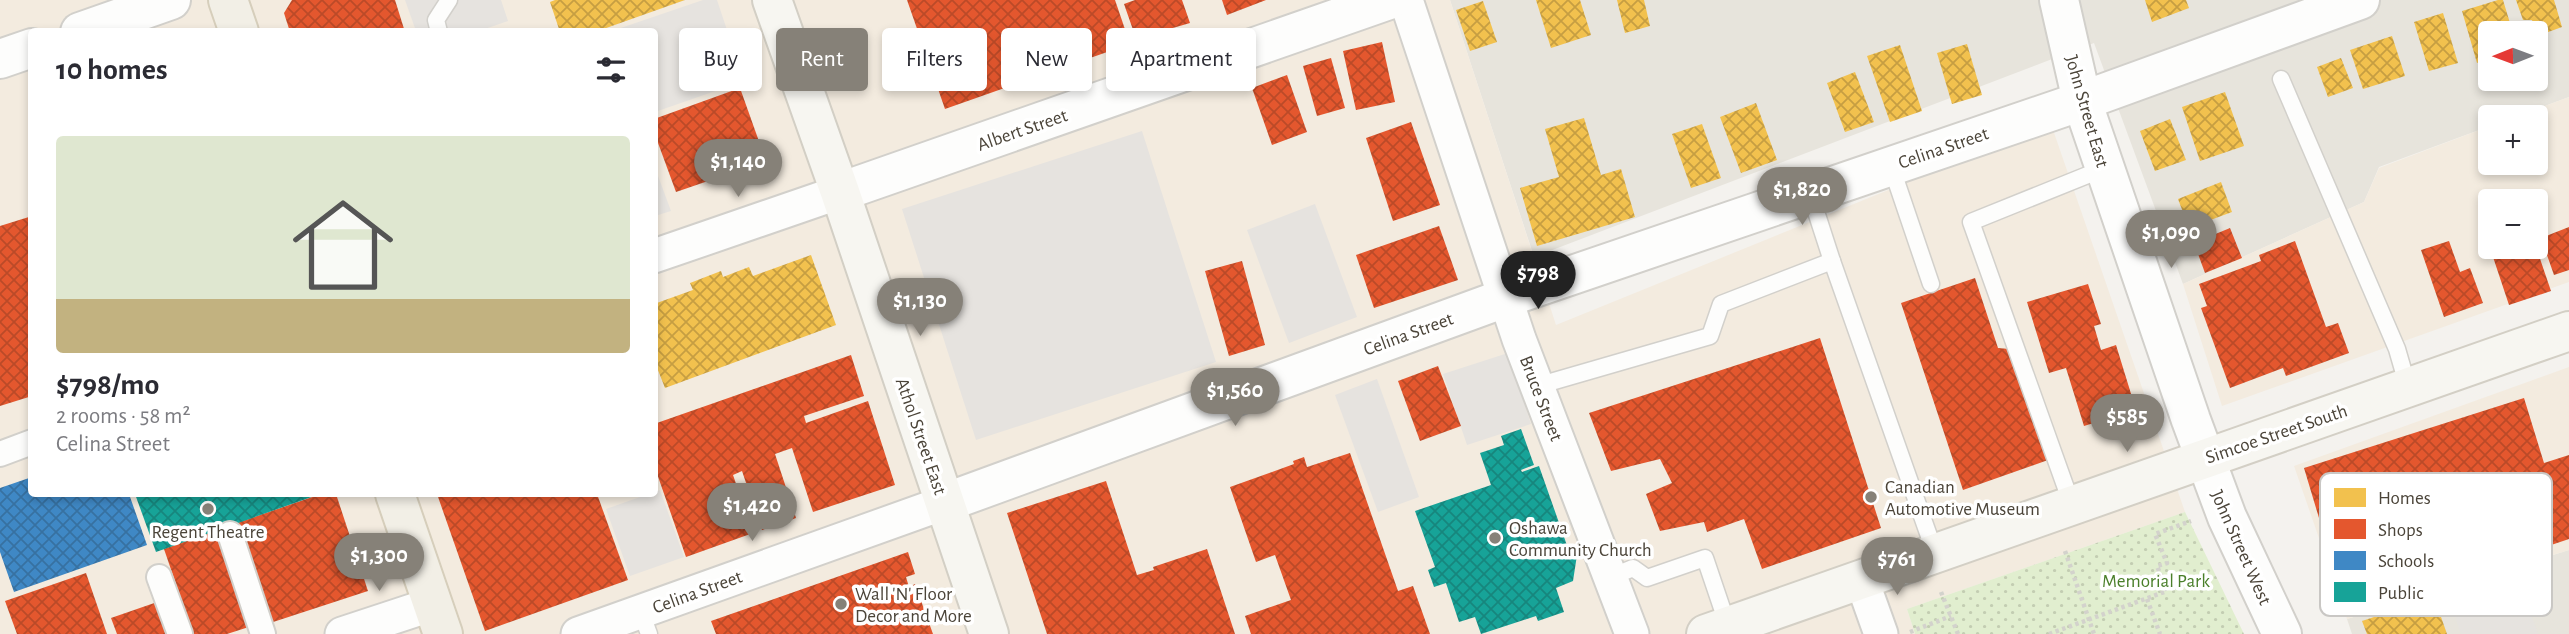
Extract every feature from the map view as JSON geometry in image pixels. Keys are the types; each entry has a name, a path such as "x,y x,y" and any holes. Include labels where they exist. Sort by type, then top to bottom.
{"main road":[{"path":"228,0 238,28"},
{"name":"Athol Street East","path":"772,0 989,634"},
{"name":"Simcoe Street South","path":"1717,630 2569,331"},
{"path":"396,497 438,619"}],"street":[{"path":"91,28 171,0"},
{"name":"Albert Street","path":"658,255 1389,0"},
{"name":"Bruce Street","path":"1406,0 1505,298 1632,634"},
{"name":"John Street East","path":"2059,0 2082,101 2204,458"},
{"name":"Celina Street","path":"578,634 645,623 944,503 1505,298 2082,101 2360,0"},
{"path":"0,59 28,49"},
{"path":"0,454 28,444"},
{"name":"John Street West","path":"2204,458 2227,517 2282,634"},
{"path":"230,534 263,634"},
{"path":"159,577 180,634"},
{"path":"1861,578 1895,633"},
{"path":"342,634 438,619"}],"lane":[{"path":"438,28 436,20 449,0"},
{"path":"2281,79 2397,349 2408,387"},
{"path":"1891,166 1931,284"},
{"path":"2072,505 1971,222 2105,168"},
{"path":"1810,193 1935,553"},
{"path":"1537,386 1710,336 1721,304 1832,261"},
{"path":"1611,577 1633,568 1647,578 1705,558 1717,630"}],"path":[{"path":"2049,634 2167,591 2157,566 2167,563 2155,534 2191,521"},
{"path":"2065,551 2094,634"},
{"path":"1941,593 1958,634"},
{"path":"2147,599 2160,634"},
{"path":"1895,633 1951,617"}],"shaded area":[{"path":"0,0 1450,0 1556,325 2051,124 2185,512 1907,609 1915,634 0,634"},
{"path":"405,0 501,0 508,21 488,28 415,28"},
{"path":"703,0 717,0 726,28 679,28 679,91 715,91 658,111 658,28 621,28"},
{"path":"1450,0 2569,0 2569,97 2547,105 2478,105 2478,130 2379,167 2364,202 2183,284 2094,43 1534,257"},
{"path":"2569,97 2569,282 2222,406 2183,284 2364,202 2379,168 2478,131 2478,175 2548,175 2547,105"},
{"path":"1142,131 1216,362 976,440 902,209"},
{"path":"658,176 671,211 658,215"},
{"path":"1315,204 1357,317 1289,343 1247,230"},
{"path":"1508,353 1531,424 1467,445 1443,374"},
{"path":"2569,367 2569,550 2552,555 2552,473 2320,473 2320,541 2294,466"},
{"path":"1377,379 1419,497 1378,512 1335,395"},
{"path":"660,490 684,557 630,576 606,509 640,497 658,497"},
{"path":"2569,550 2569,634 2352,634 2347,619 2357,616 2552,616 2552,555"},
{"path":"2455,616 2532,616 2538,634 2461,634"}],"green space":[{"name":"Memorial Park","path":"2185,512 2244,634 1915,634 1907,609"}],"building: Homes":[{"path":"685,0 606,28 559,28 550,2"},
{"path":"1536,0 1580,0 1591,35 1551,48"},
{"path":"1617,0 1644,0 1650,26 1625,33"},
{"path":"2145,0 2186,0 2189,8 2152,22"},
{"path":"2503,0 2509,21 2478,21 2477,63 2462,11"},
{"path":"2516,0 2554,0 2562,27 2548,32 2548,21 2523,20"},
{"path":"1483,1 1497,42 1470,51 1456,10"},
{"path":"2443,13 2458,63 2429,71 2414,22"},
{"path":"2392,36 2405,76 2363,89 2350,50"},
{"path":"1967,44 1982,95 1952,104 1937,53"},
{"path":"1900,45 1922,111 1890,122 1867,56"},
{"path":"2341,58 2353,88 2328,97 2317,67"},
{"path":"1855,72 1874,122 1845,132 1827,83"},
{"path":"2225,92 2244,146 2200,161 2182,107"},
{"path":"1756,103 1777,160 1741,173 1720,117"},
{"path":"1584,118 1601,175 1621,169 1635,217 1537,246 1520,188 1559,177 1545,129"},
{"path":"2170,119 2186,160 2155,171 2140,131"},
{"path":"1702,124 1721,178 1691,188 1672,134"},
{"path":"2221,182 2232,212 2189,228 2178,199"},
{"path":"811,255 836,325 665,388 658,370 658,303 693,290 690,283 721,271 723,277 749,267 753,276"},
{"path":"2377,616 2441,616 2447,634 2367,634 2362,621"}],"building: Shops":[{"path":"292,0 395,0 404,28 289,28 284,13"},
{"path":"907,0 1115,0 1125,28 1106,28 1106,52 1092,57 1092,28 1001,28 1001,89 945,109 939,91 987,91 987,28 917,28"},
{"path":"1135,0 1182,0 1190,23 1173,28 1132,28 1124,4"},
{"path":"1222,0 1266,0 1227,15"},
{"path":"1382,42 1395,102 1356,110 1343,51"},
{"path":"1331,58 1345,108 1317,116 1303,66"},
{"path":"1287,75 1307,132 1272,145 1253,91 1256,91 1256,87"},
{"path":"732,91 741,91 766,161 676,192 658,143 658,118"},
{"path":"1411,122 1440,205 1393,221 1366,138"},
{"path":"28,217 28,397 0,406 0,226"},
{"path":"1439,226 1458,280 1374,308 1356,255"},
{"path":"2569,227 2569,270 2554,275 2548,258 2548,235"},
{"path":"2230,228 2242,258 2205,273 2194,243"},
{"path":"2295,241 2326,327 2338,323 2349,353 2286,376 2283,368 2230,388 2201,308 2207,306 2199,284 2261,261 2259,255"},
{"path":"2449,241 2460,272 2470,268 2483,303 2444,317 2421,250"},
{"path":"2494,259 2540,259 2551,291 2509,305"},
{"path":"1242,261 1265,345 1229,356 1205,271"},
{"path":"1975,278 1998,348 2009,349 2048,460 1963,490 1901,303"},
{"path":"2088,284 2101,324 2094,326 2101,350 2116,345 2136,410 2084,426 2066,368 2049,373 2027,302"},
{"path":"1820,338 1881,528 1762,569 1744,519 1707,532 1704,522 1660,531 1646,494 1672,483 1660,459 1611,471 1589,413"},
{"path":"851,355 864,396 804,416 806,423 868,401 895,485 813,512 792,448 775,454 796,518 762,530 742,471 733,475 753,533 686,557 658,476 658,423"},
{"path":"1438,366 1461,426 1420,441 1398,381"},
{"path":"2524,398 2544,463 2569,455 2569,539 2552,545 2552,473 2320,473 2320,521 2304,468"},
{"path":"1350,453 1398,591 1413,586 1430,634 1251,634 1245,616 1291,600 1275,555 1256,562 1230,487 1294,464 1293,461 1304,457 1307,467"},
{"path":"1106,481 1137,575 1207,549 1235,634 1047,634 1007,513"},
{"path":"312,497 337,497 368,591 264,625 231,525"},
{"path":"438,497 598,497 628,580 485,631"},
{"path":"222,528 255,625 227,634 193,634 164,549"},
{"name":"Wall 'N' Floor Decor and More","path":"908,552 915,574 906,577 909,587 915,584 933,634 716,634 711,621"},
{"path":"86,573 107,634 17,634 5,601"},
{"path":"163,600 174,634 117,634 111,618"}],"building: Schools":[{"path":"28,478 28,497 130,497 147,545 14,592 0,552 0,488"}],"building: Public":[{"name":"Oshawa Community Church","path":"1521,429 1534,465 1521,470 1522,472 1539,466 1570,554 1577,555 1573,581 1556,588 1564,612 1538,621 1536,616 1481,634 1475,617 1459,622 1446,583 1434,587 1428,570 1435,567 1415,511 1491,485 1480,453 1504,445 1501,436"},
{"name":"Regent Theatre","path":"136,497 312,497 156,552"}],"place":[{"name":"Canadian Automotive Museum","path":"1871,497"},
{"name":"Regent Theatre","path":"208,509"},
{"name":"Oshawa Community Church","path":"1495,538"},
{"name":"Wall 'N' Floor Decor and More","path":"841,604"}]}
